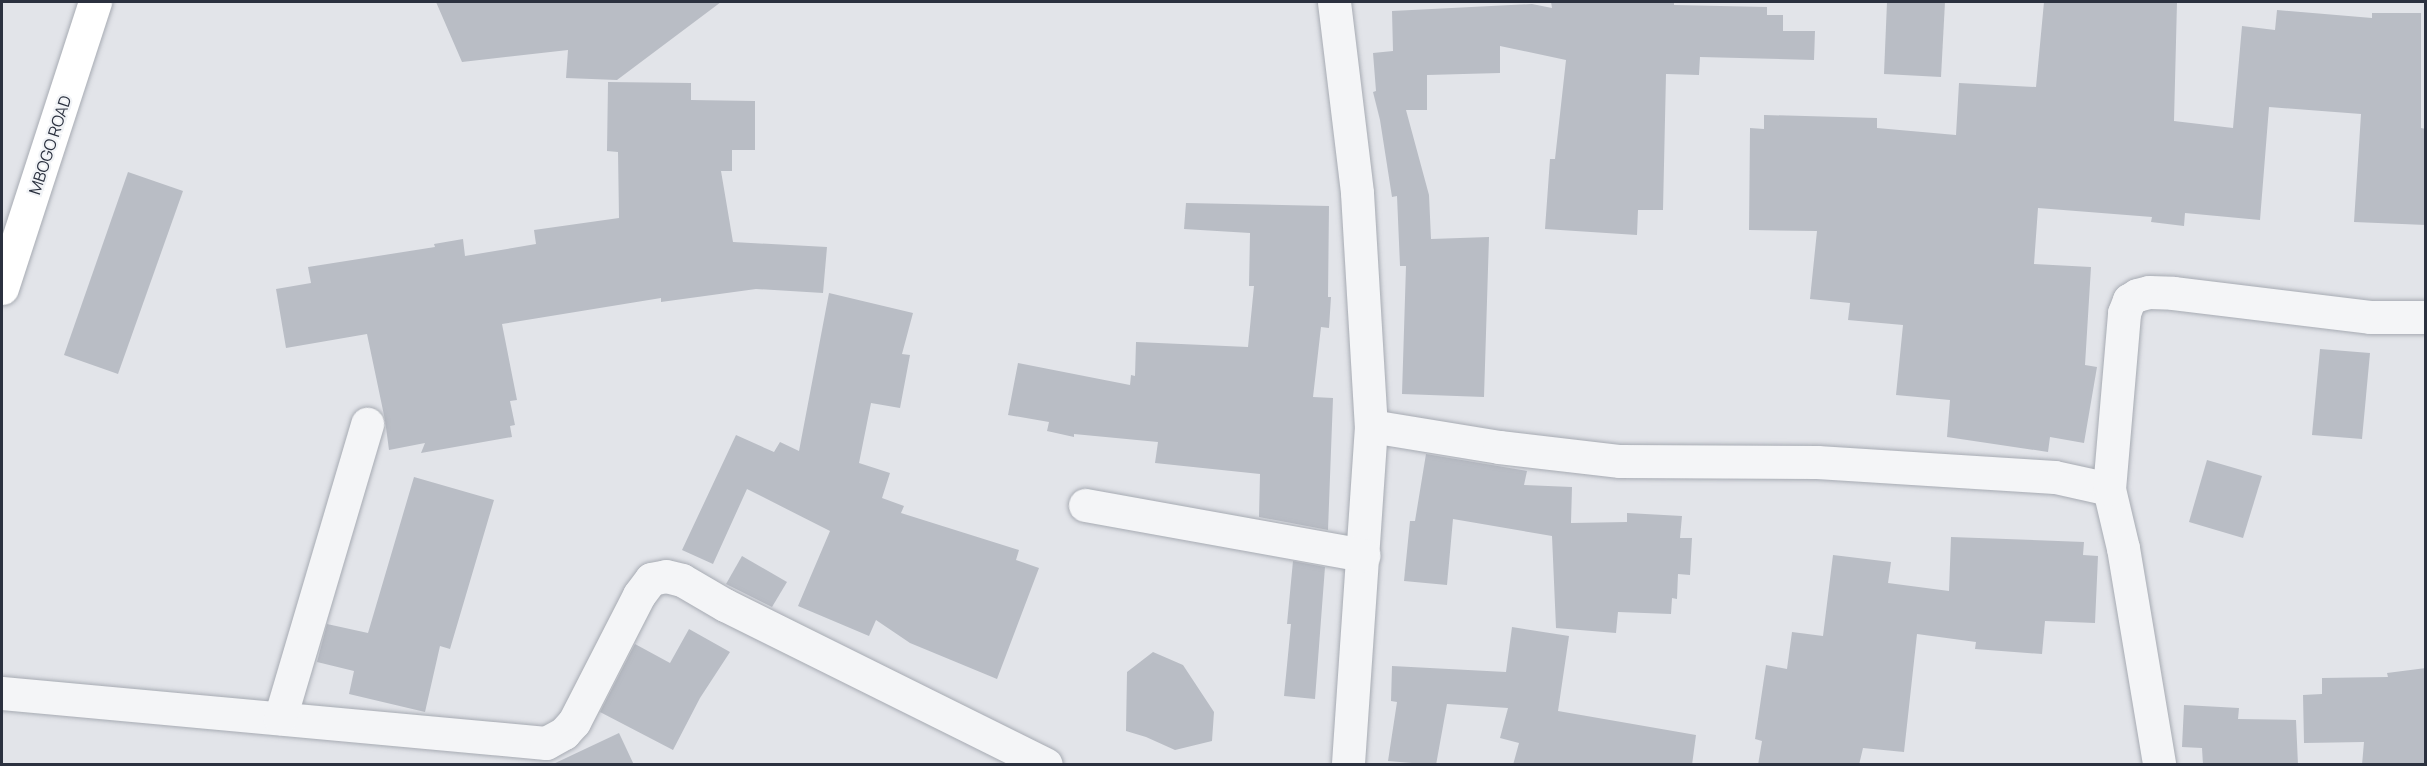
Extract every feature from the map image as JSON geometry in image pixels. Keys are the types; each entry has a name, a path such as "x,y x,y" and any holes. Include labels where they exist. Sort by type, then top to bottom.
{"main road":[{"name":"MBOGO ROAD","path":"2,288 95,2"}],"street":[{"path":"1334,2 1357,193 1371,426 1348,765"},
{"path":"2159,765 2123,548 2109,489 2124,313 2129,300 2137,295 2173,293 2370,317 2426,317"},
{"path":"280,718 366,424"},
{"path":"1371,426 1499,447 1620,461 1817,462 2055,477 2109,489"},
{"path":"1085,506 1364,555"},
{"path":"2,693 546,743 564,733 574,722 639,595 651,579 666,576 682,580 725,605 1046,765"}],"building":[{"path":"436,2 721,2 617,80 566,78 568,50 462,62"},
{"path":"1551,2 1674,2 1674,5 1767,7 1767,15 1783,15 1783,31 1815,31 1814,60 1700,57 1699,75 1666,74 1663,210 1638,210 1637,235 1545,229 1550,159 1555,159 1566,60 1500,46 1500,73 1427,75 1427,110 1406,110 1429,195 1431,239 1489,237 1484,397 1402,394 1406,266 1400,266 1397,196 1392,197 1380,120 1373,92 1376,91 1373,53 1393,51 1392,11 1532,4 1552,8"},
{"path":"1887,2 1945,2 1941,77 1884,74"},
{"path":"2044,2 2177,2 2174,121 2233,128 2242,26 2275,30 2277,10 2372,18 2372,13 2421,13 2421,128 2426,129 2426,225 2354,222 2361,114 2269,107 2260,220 2185,213 2184,226 2151,222 2152,217 2038,208 2034,264 2091,267 2085,365 2097,367 2084,443 2050,437 2048,452 1947,437 1950,400 1896,395 1903,325 1848,320 1850,303 1810,299 1817,231 1749,230 1750,128 1764,129 1764,115 1877,118 1877,128 1956,135 1959,83 2036,87"},
{"path":"608,82 691,83 691,100 755,101 755,150 732,150 732,171 721,171 733,242 827,247 823,293 756,289 661,302 661,298 502,324 517,400 510,401 515,425 510,426 512,437 421,453 425,443 389,450 367,334 286,348 276,289 311,283 308,267 435,247 434,244 463,239 465,256 536,244 534,230 619,218 618,152 607,151"},
{"path":"128,172 183,191 118,374 64,355"},
{"path":"1186,203 1329,206 1328,297 1331,297 1329,328 1321,327 1313,397 1333,398 1328,530 1259,517 1260,474 1155,463 1158,442 1074,434 1074,437 1047,431 1049,422 1008,415 1018,363 1130,385 1131,375 1135,376 1136,342 1248,347 1254,286 1249,286 1250,233 1184,229"},
{"path":"829,293 913,313 902,354 910,355 900,408 871,403 859,463 890,473 882,498 904,506 901,513 1019,550 1016,560 1039,568 997,679 910,643 876,620 869,636 798,606 830,531 747,489 713,564 682,550 736,435 774,452 780,442 799,451"},
{"path":"2320,349 2370,353 2362,439 2312,435"},
{"path":"1426,454 1527,471 1524,485 1572,487 1571,523 1627,522 1627,513 1682,516 1680,538 1692,538 1690,575 1678,574 1677,599 1672,598 1671,614 1618,612 1616,633 1556,628 1552,536 1453,519 1447,585 1404,581 1410,521 1415,521"},
{"path":"2207,460 2262,476 2243,538 2189,522"},
{"path":"414,477 494,500 450,649 440,646 425,712 349,694 354,671 317,662 327,624 368,633"},
{"path":"1951,537 2084,542 2083,555 2098,556 2095,623 2045,621 2042,654 1975,649 1976,642 1917,634 1904,752 1863,748 1859,765 1758,765 1762,741 1755,739 1766,665 1787,669 1792,632 1823,636 1833,555 1891,562 1888,583 1949,591"},
{"path":"742,556 787,582 772,607 726,584"},
{"path":"1293,561 1325,567 1315,699 1284,696 1291,624 1287,624"},
{"path":"1512,627 1569,636 1558,711 1696,735 1692,765 1513,765 1519,743 1500,738 1508,708 1447,704 1436,765 1388,761 1397,702 1391,701 1392,666 1506,672"},
{"path":"689,629 730,652 700,698 673,750 600,712 635,644 670,663"},
{"path":"1153,652 1183,665 1214,712 1212,741 1175,750 1126,731 1127,672"},
{"path":"2426,668 2426,765 2362,765 2364,742 2304,743 2303,695 2322,694 2322,678 2388,677 2387,673"},
{"path":"2184,705 2239,708 2238,719 2296,720 2298,765 2203,765 2202,748 2182,747"},
{"path":"619,733 634,765 551,765"}]}
